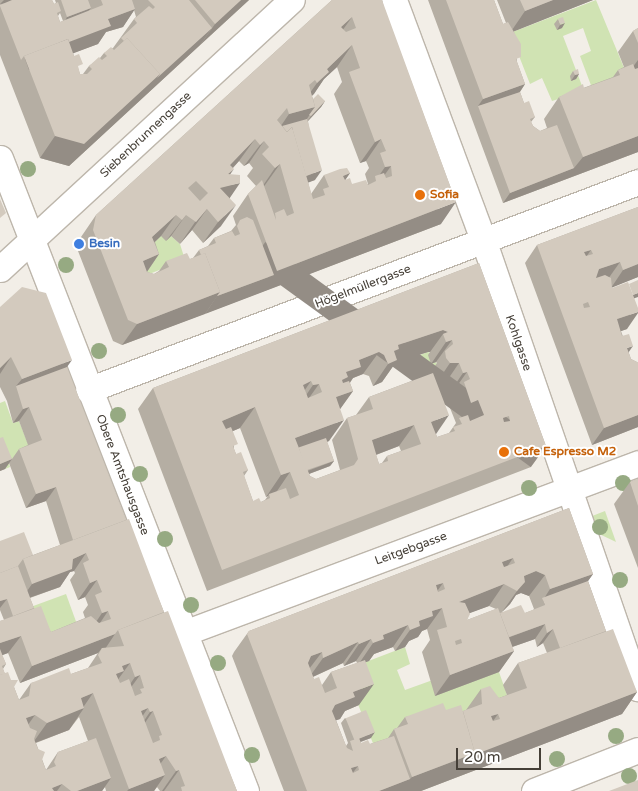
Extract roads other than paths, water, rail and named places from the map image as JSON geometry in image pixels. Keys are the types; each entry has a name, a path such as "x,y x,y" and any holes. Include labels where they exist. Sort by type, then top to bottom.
{"street":[{"name":"Siebenbrunnengasse","path":"0,269 292,0"},
{"name":"Kohlgasse","path":"394,0 484,242 568,490 638,688"},
{"name":"Obere Amtshausgasse","path":"0,158 88,390 246,791"},
{"name":"Högelmüllergasse","path":"88,390 484,242 638,182"},
{"name":"Leitgebgasse","path":"184,633 638,463"},
{"path":"534,791 638,750"}],"place":[{"name":"Sofia","path":"420,195"},
{"name":"Besin","path":"79,244"},
{"name":"Cafe Espresso M2","path":"504,452"}]}
